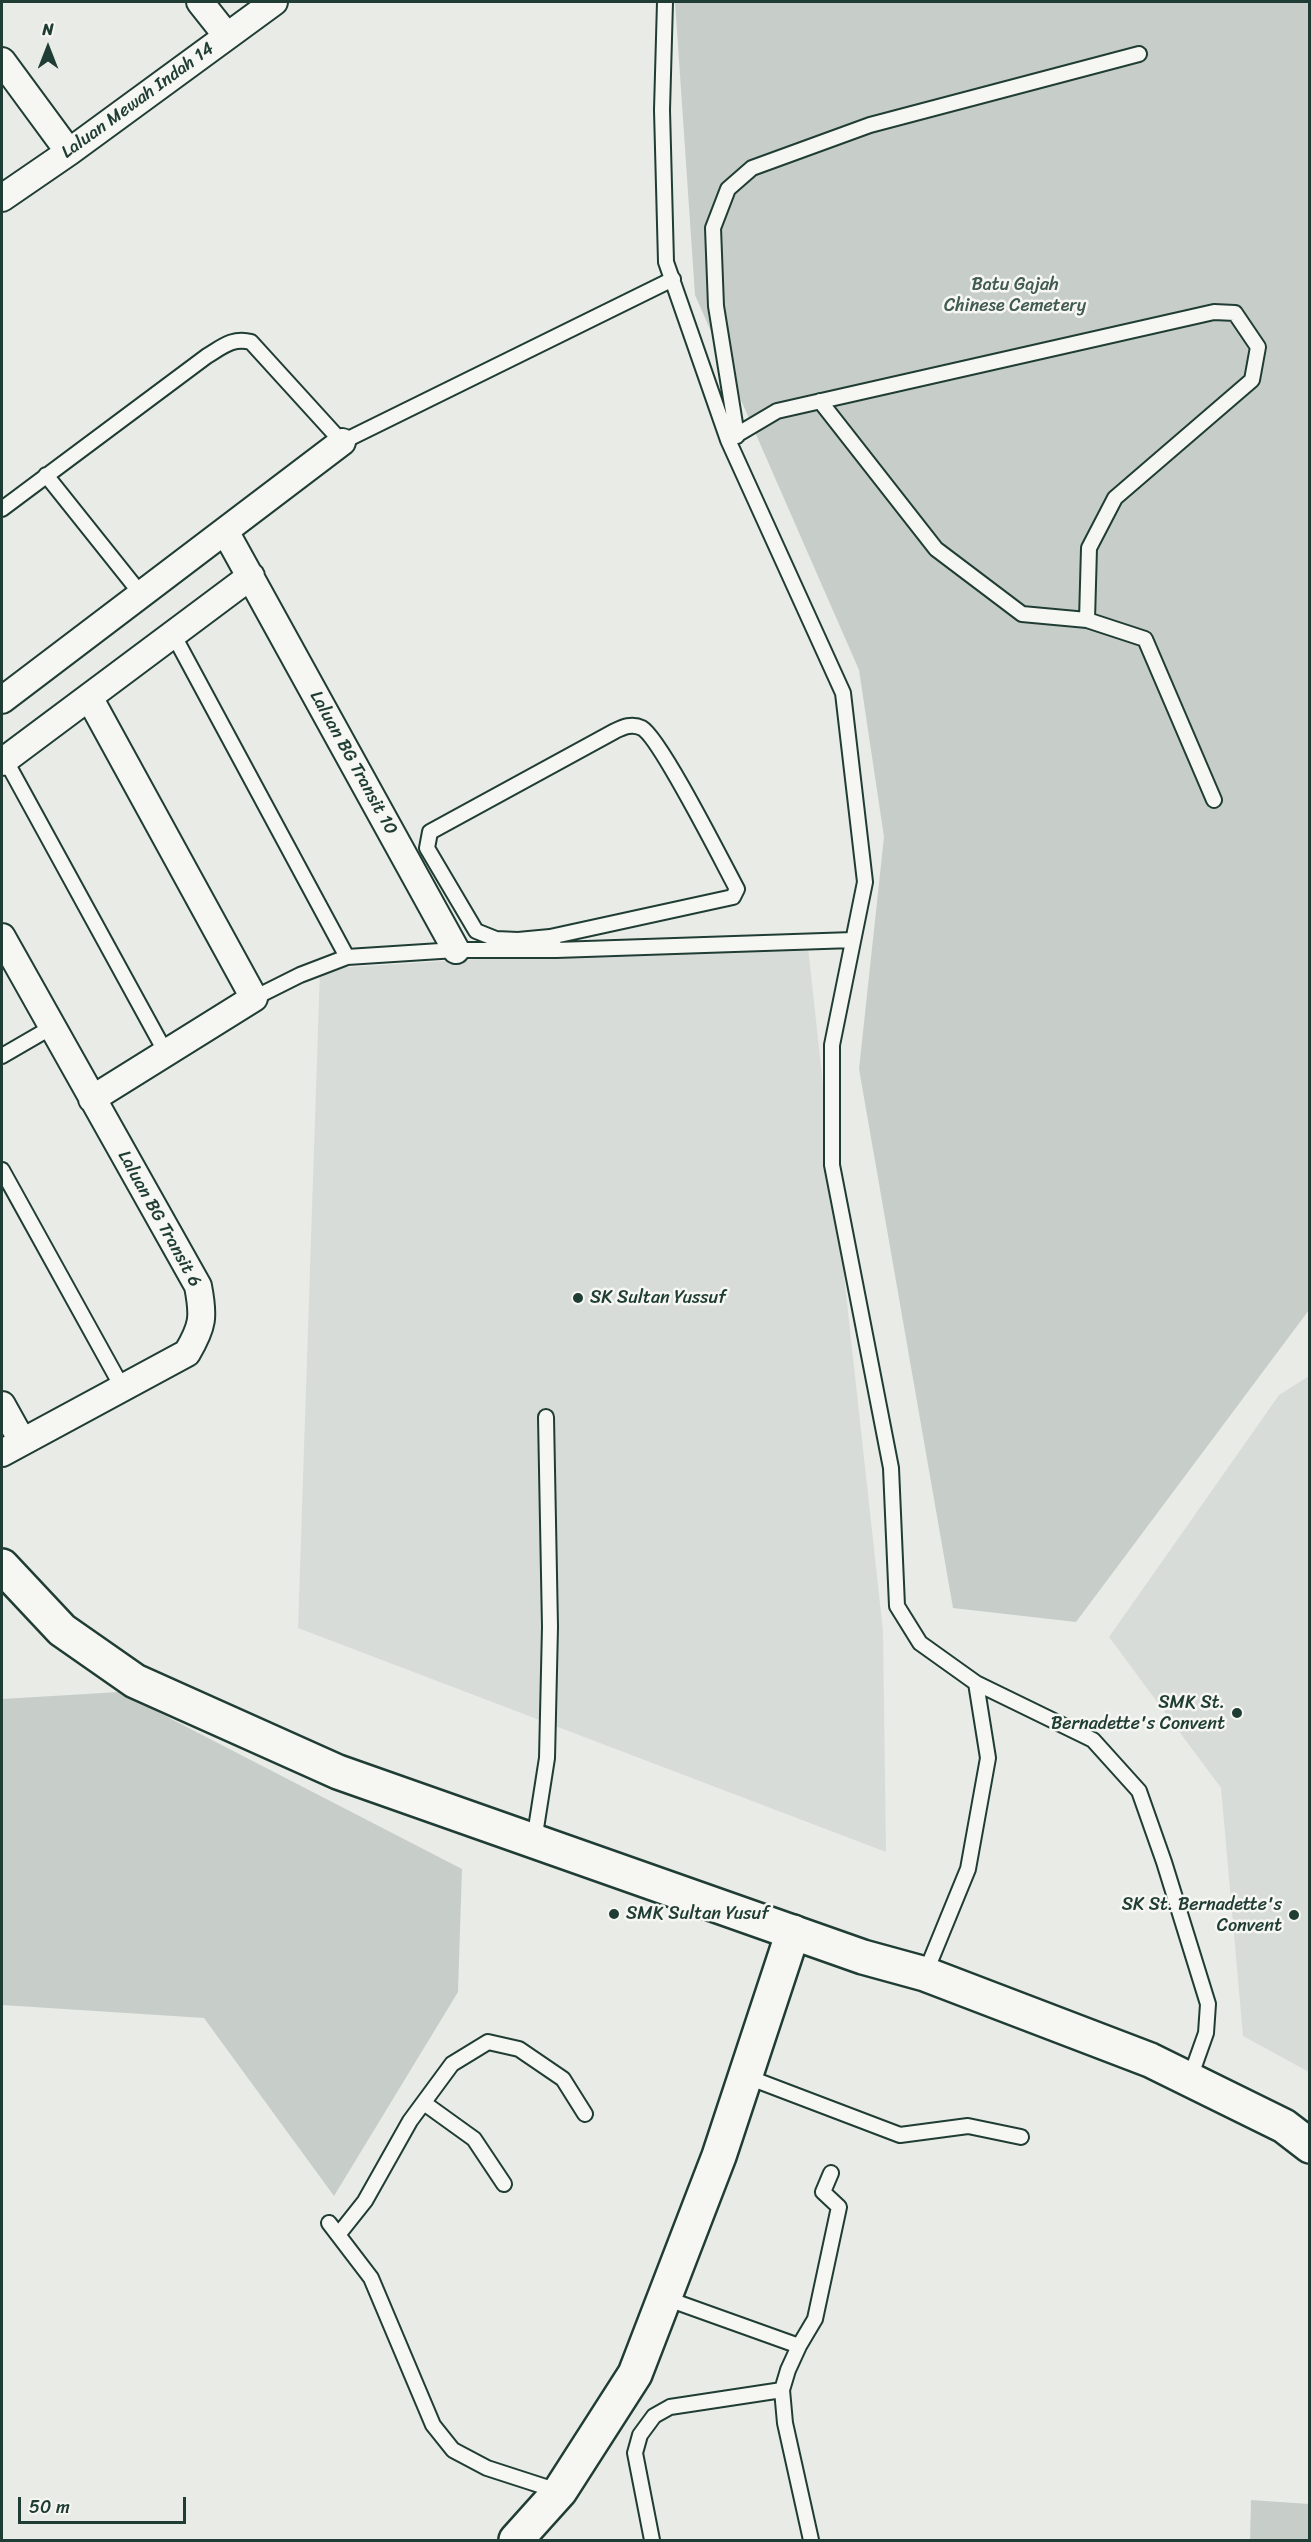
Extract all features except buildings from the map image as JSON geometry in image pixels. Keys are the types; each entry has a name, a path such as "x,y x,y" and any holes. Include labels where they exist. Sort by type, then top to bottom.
{"main road":[{"path":"2,1566 62,1630 135,1682 338,1772 863,1957 925,1974 1139,2056 1190,2078 1284,2126 1310,2146"},
{"path":"516,2541 560,2491 636,2374 719,2156 793,1932"}],"street":[{"path":"200,2 227,36"},
{"name":"Laluan Mewah Indah 14","path":"2,198 69,152 274,2"},
{"path":"2,61 69,152"},
{"path":"3,696 342,442"},
{"name":"Laluan BG Transit 10","path":"225,531 456,950"},
{"path":"3,760 251,576"},
{"path":"89,697 254,998 92,1099"},
{"name":"Laluan BG Transit 6","path":"2,937 198,1286 201,1305 200,1331 187,1353 12,1447"},
{"path":"2,1405 12,1447"}],"lane":[{"path":"664,2 662,110 666,262 733,438 843,693 866,882 832,1045 832,1165 891,1468 897,1606 920,1643 976,1683 1093,1740 1139,1791 1164,1862 1208,2004 1206,2033 1190,2078"},
{"path":"733,438 716,306 713,228 728,189 752,168 870,125 1139,54"},
{"path":"2,509 207,356 231,341 242,339 251,342 342,442 673,279"},
{"path":"733,438 777,411 1214,312 1235,313 1258,347 1252,380 1115,498 1089,548 1087,620"},
{"path":"820,401 936,549 1022,614 1087,620 1145,639 1214,800"},
{"path":"46,475 141,594"},
{"path":"173,634 347,957"},
{"path":"625,726 638,726 645,729 691,803 737,889 735,894 732,897 550,937 518,940 496,939 476,931 426,848 427,838 430,832 615,731 625,726"},
{"path":"3,760 166,1053"},
{"path":"550,937 556,950"},
{"path":"254,998 300,975 347,957 456,950 556,950 854,940"},
{"path":"2,1056 52,1026"},
{"path":"2,1170 122,1387"},
{"path":"534,1841 548,1758 550,1627 546,1417"},
{"path":"925,1974 968,1869 988,1758 976,1683"},
{"path":"338,2235 365,2201 410,2121 452,2064 488,2042 519,2049 563,2079 585,2114"},
{"path":"745,2076 900,2135 968,2126 1020,2138"},
{"path":"423,2103 474,2139 504,2184"},
{"path":"811,2541 785,2423 782,2391 799,2346 815,2319 839,2207 823,2192 831,2173"},
{"path":"329,2223 371,2278 432,2425 453,2450 487,2469 560,2491"},
{"path":"665,2298 799,2346"},
{"path":"652,2541 635,2453 640,2435 654,2416 670,2407 782,2391"}],"shaded area":[{"name":"SK Sultan Yussuf","path":"807,938 883,1631 886,1852 298,1628 320,969"},
{"name":"SMK St. Bernadette's Convent","path":"1309,1376 1309,2072 1243,2036 1221,1788 1109,1637 1279,1395"}],"green space":[{"name":"Batu Gajah Chinese Cemetery","path":"675,2 1309,2 1309,1310 1076,1622 953,1608 859,1069 884,837 859,670 695,295"},
{"path":"119,1692 462,1869 458,1992 334,2196 204,2018 2,2005 2,1699"},
{"path":"1251,2500 1309,2504 1309,2540 1250,2540"}],"place":[{"name":"SK Sultan Yussuf","path":"578,1298"},
{"name":"SMK St. Bernadette's Convent","path":"1237,1713"},
{"name":"SMK Sultan Yusuf","path":"614,1914"},
{"name":"SK St. Bernadette's Convent","path":"1294,1915"}]}
